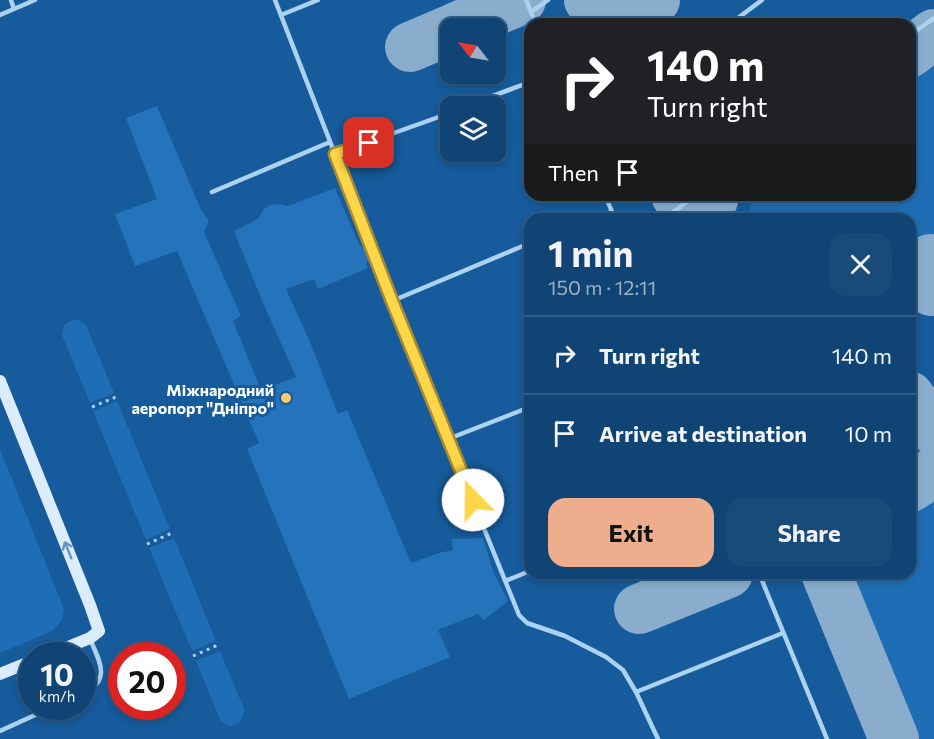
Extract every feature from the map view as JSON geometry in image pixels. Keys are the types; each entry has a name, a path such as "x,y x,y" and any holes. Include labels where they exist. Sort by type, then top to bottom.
{"main road":[{"path":"0,381 97,624 99,631 80,642"},
{"path":"0,674 18,667"}],"lane":[{"path":"10,0 14,9"},
{"path":"0,15 35,0"},
{"path":"275,0 392,301 519,615 522,620 565,636 606,657 623,670 658,739"},
{"path":"281,15 318,0"},
{"path":"526,0 534,18"},
{"path":"531,12 548,0"},
{"path":"738,18 762,0"},
{"path":"916,31 934,18"},
{"path":"493,96 524,84"},
{"path":"335,154 440,117"},
{"path":"212,192 330,142"},
{"path":"607,201 611,212"},
{"path":"672,213 688,201"},
{"path":"392,301 524,246"},
{"path":"448,439 524,409"},
{"path":"506,581 524,574"},
{"path":"761,579 827,739"},
{"path":"636,692 783,633"},
{"path":"90,638 92,642"},
{"path":"96,653 102,674 96,686"},
{"path":"0,731 24,720"}],"path":[{"path":"92,407 116,397"},
{"path":"147,544 172,533"},
{"path":"194,656 218,645"}],"shaded area":[{"path":"934,63 934,236 916,249 916,213 748,213 754,201 916,201 916,77"},
{"path":"79,320 86,325 114,393 90,403 62,335 64,326 70,321"},
{"path":"117,401 170,529 146,540 93,411"},
{"path":"0,449 64,609 62,620 52,631 26,642 18,642 18,645 0,653"},
{"path":"934,477 934,739 917,739 852,579 916,579 916,490"},
{"path":"174,538 216,641 192,651 149,548"},
{"path":"220,651 244,709 240,720 230,726 221,722 196,661"}],"building":[{"name":"Міжнародний аеропорт \"Дніпро\"","path":"157,106 201,210 209,221 204,232 241,316 233,321 261,390 296,377 234,231 258,219 263,210 270,205 288,206 335,188 359,244 367,252 368,268 318,289 314,279 286,289 310,342 338,414 347,410 411,563 453,550 452,539 483,538 493,571 508,601 484,620 478,614 438,630 450,657 349,699 247,449 259,443 177,251 135,266 115,214 157,199 126,118"}],"taxiway":[{"path":"478,18 521,0"},
{"path":"589,0 631,6 655,0"},
{"path":"410,47 440,34"},
{"path":"916,48 934,34"},
{"path":"690,201 708,201"},
{"path":"930,259 927,279 931,291"},
{"path":"916,406 934,430"},
{"path":"916,484 934,472"},
{"path":"639,609 713,579"},
{"path":"828,579 894,739"}],"place":[{"name":"Міжнародний аеропорт \"Дніпро\"","path":"286,398"}],"route":[{"path":"369,143 335,154 473,500"}]}
